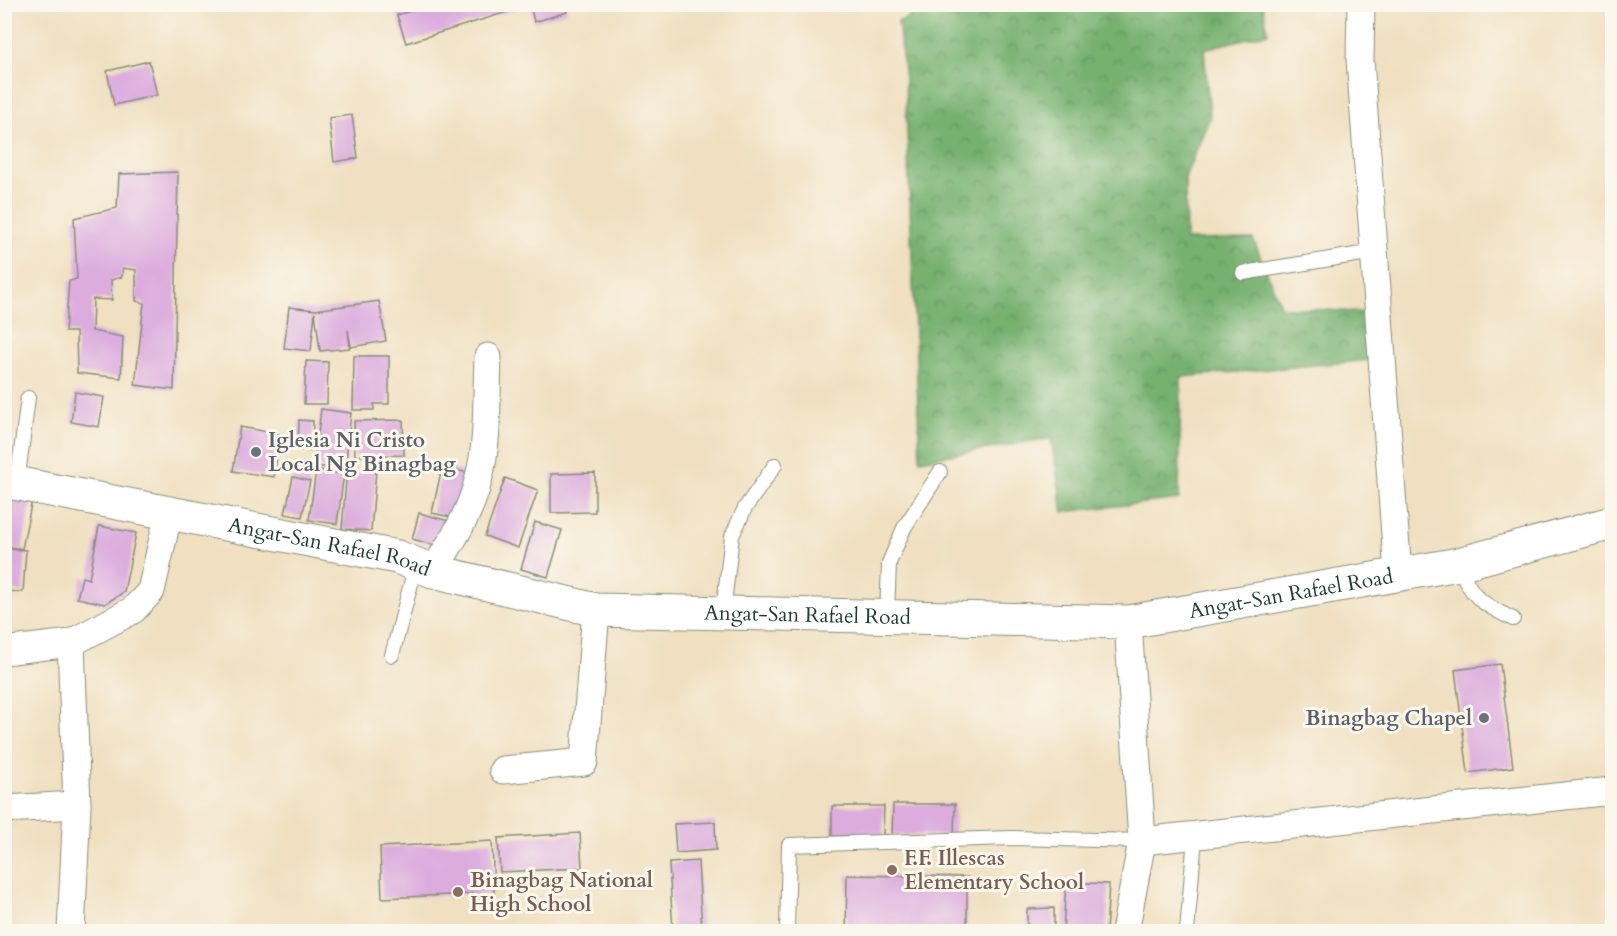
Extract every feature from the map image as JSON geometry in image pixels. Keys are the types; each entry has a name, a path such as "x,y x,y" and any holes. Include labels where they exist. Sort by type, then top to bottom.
{"main road":[{"name":"Angat-San Rafael Road","path":"10,482 397,557 425,568 596,610 1128,622 1459,564 1612,523"}],"street":[{"path":"1361,4 1360,59 1398,574"},
{"path":"425,568 469,507 478,482 484,447 488,357"},
{"path":"4,651 71,644 133,610 151,591 169,512"},
{"path":"503,770 584,762 596,610"},
{"path":"1125,932 1142,841 1128,622"},
{"path":"71,644 77,805 71,932"},
{"path":"1142,841 1612,791"},
{"path":"4,809 77,805"}],"lane":[{"path":"1244,273 1374,252"},
{"path":"10,482 28,398"},
{"path":"723,612 732,536 745,508 775,465"},
{"path":"887,615 889,563 904,528 940,472"},
{"path":"1459,564 1466,585 1475,597 1486,606 1513,619"},
{"path":"392,655 425,568"},
{"path":"1187,932 1195,836"},
{"path":"787,932 789,845 1012,838 1142,841"}],"green space":[{"path":"936,4 1263,5 1268,33 1204,49 1210,117 1185,177 1186,240 1253,239 1281,307 1369,313 1372,360 1181,377 1179,499 1063,512 1051,438 920,460 905,79 898,22"}],"building":[{"path":"433,4 565,4 567,12 534,22 530,5 406,43 397,15"},
{"path":"149,61 157,95 114,105 107,71"},
{"path":"352,115 358,158 334,162 329,118"},
{"path":"178,172 174,390 135,385 144,303 136,301 136,270 123,268 122,277 111,280 112,300 93,299 92,331 123,337 121,378 77,373 76,332 65,332 69,281 77,279 74,218 117,208 119,174"},
{"path":"379,301 386,341 351,347 348,330 350,348 320,351 315,312 311,351 284,348 289,307 315,310"},
{"path":"354,356 389,356 389,404 374,404 374,410 353,410"},
{"path":"306,361 328,362 327,404 304,404"},
{"path":"75,392 104,397 99,427 71,422"},
{"path":"321,409 351,413 345,469 314,466"},
{"path":"299,420 313,421 312,451 298,450"},
{"path":"403,420 404,455 355,456 354,421"},
{"name":"Iglesia Ni Cristo Local Ng Binagbag","path":"240,427 280,434 274,477 233,471"},
{"path":"442,467 469,473 460,519 432,513"},
{"path":"347,469 376,471 371,531 342,529"},
{"path":"316,470 344,474 337,524 309,520"},
{"path":"595,473 595,512 551,513 551,474"},
{"path":"293,477 310,481 302,517 285,514"},
{"path":"505,478 538,490 518,548 485,536"},
{"path":"4,494 32,500 22,549 4,546"},
{"path":"419,513 449,521 442,547 412,539"},
{"path":"535,522 562,530 548,577 521,569"},
{"path":"99,526 136,533 124,592 105,604 77,598 82,577 89,579"},
{"path":"4,549 26,550 23,592 4,591"},
{"name":"Binagbag Chapel","path":"1500,664 1513,767 1468,773 1455,670"},
{"path":"893,804 955,804 954,835 892,835"},
{"path":"832,806 884,806 883,836 832,836"},
{"path":"715,822 716,850 676,853 674,824"},
{"path":"580,833 582,868 500,872 498,838"},
{"path":"492,841 494,893 382,898 380,847"},
{"path":"698,861 702,932 673,932 669,863"},
{"path":"847,875 967,877 967,932 846,932"},
{"path":"1066,882 1109,884 1106,932 1063,932"},
{"path":"1054,908 1054,932 1027,932 1027,909"}],"place":[{"name":"Iglesia Ni Cristo Local Ng Binagbag","path":"256,452"},
{"name":"Binagbag Chapel","path":"1484,718"},
{"name":"F.F. Illescas Elementary School","path":"892,870"},
{"name":"Binagbag National High School","path":"458,892"}]}
